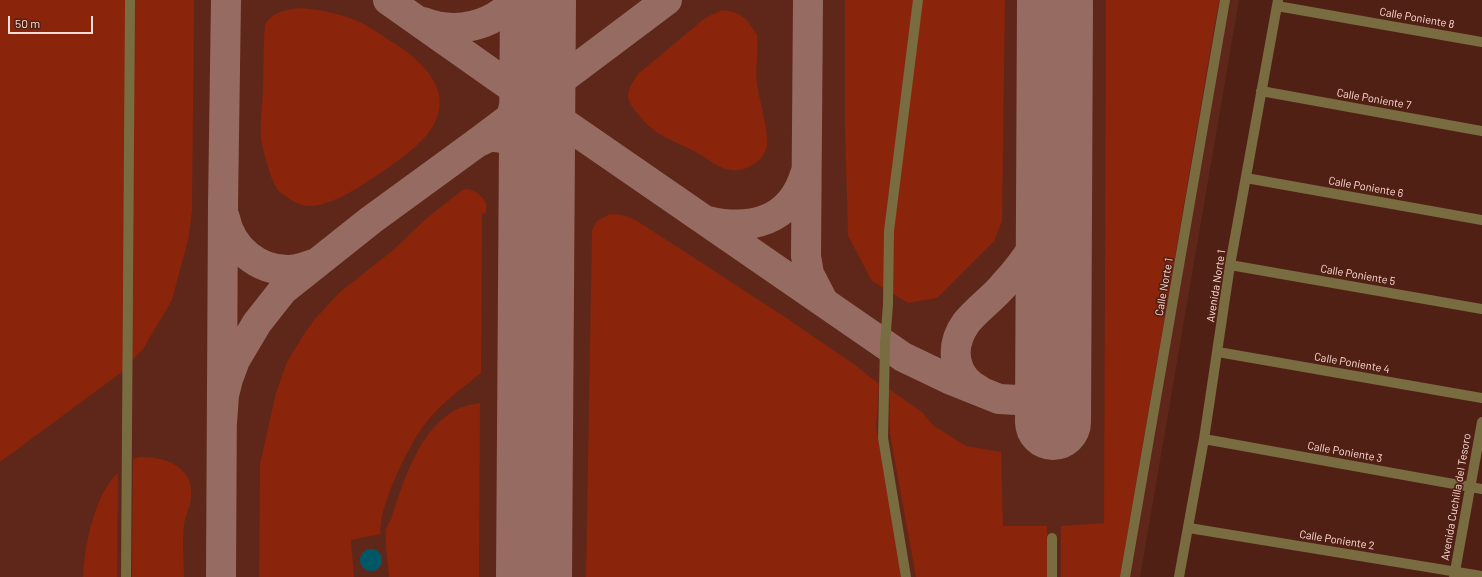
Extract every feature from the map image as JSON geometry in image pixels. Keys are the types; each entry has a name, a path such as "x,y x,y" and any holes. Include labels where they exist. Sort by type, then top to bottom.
{"street":[{"path":"126,577 130,0"},
{"path":"906,577 882,438 885,344 888,304 889,231 918,0"},
{"name":"Calle Norte 1","path":"1125,577 1226,0"},
{"name":"Calle Poniente 8","path":"1277,3 1482,42"},
{"name":"Avenida Norte 1","path":"1179,577 1204,439 1230,266 1277,3"},
{"name":"Calle Poniente 7","path":"1261,91 1482,131"},
{"name":"Calle Poniente 6","path":"1246,178 1482,220"},
{"name":"Calle Poniente 5","path":"1230,266 1482,309"},
{"name":"Calle Poniente 4","path":"1218,352 1482,398"},
{"name":"Avenida Cuchilla del Tesoro","path":"1455,574 1482,422"},
{"name":"Calle Poniente 3","path":"1204,439 1482,489"},
{"name":"Calle Poniente 2","path":"1189,528 1455,574 1482,576"},
{"path":"1052,538 1052,577"}],"shaded area":[{"path":"0,0 1239,0 1140,577 0,577"},
{"path":"0,0 194,0 192,211 188,240 172,300 143,349 122,372 0,462"},
{"path":"845,0 1005,0 1002,221 994,241 937,298 908,303 872,281 848,236 845,125"},
{"path":"1106,0 1219,0 1120,577 1061,577 1061,526 1104,523"},
{"path":"302,8 342,15 360,22 405,50 415,58 432,78 440,100 439,113 433,126 422,140 408,153 391,166 344,196 326,203 308,206 304,206 291,200 277,189 271,177 264,154 261,131 265,25 271,17 280,12"},
{"path":"722,10 739,14 747,20 757,35 757,84 764,118 767,144 766,150 760,159 752,166 742,170 731,170 718,165 655,131 634,109 629,102 628,96 630,87 638,74 705,18"},
{"path":"466,189 472,190 480,195 486,203 486,213 482,214 481,373 440,407 421,430 405,458 390,492 381,522 381,534 351,540 354,577 259,577 260,464 276,393 287,362 314,320 340,292 392,251 426,219 461,191"},
{"path":"610,214 626,216 643,225 785,317 855,365 879,384 876,427 903,577 586,577 592,230 597,221"},
{"path":"889,389 922,412 934,426 966,446 1001,452 1003,526 1047,526 1048,577 916,577 890,434"},
{"path":"480,403 479,577 389,577 386,530 412,462 419,448 438,423 449,414 460,408"},
{"path":"139,457 149,457 168,461 183,471 188,478 191,487 191,498 183,531 184,577 132,577 133,459"},
{"path":"118,473 117,577 83,577 88,536 92,521 103,493"}],"building":[{"path":"371,549 379,552 382,560 379,568 371,571 363,568 360,560 363,552"}],"taxiway":[{"path":"221,577 223,205 226,0"},
{"path":"388,0 903,357 949,379 999,399 1053,402"},
{"path":"423,22 448,28 473,26 496,16 516,0"},
{"path":"513,110 528,89 535,68 538,46 538,0"},
{"path":"222,423 224,395 235,360 257,323 283,290 371,220 478,142 667,0"},
{"path":"808,0 806,256 809,274 823,301"},
{"path":"537,171 546,123 559,97"},
{"path":"478,142 487,138 497,137 508,140 519,146 527,153 531,160 536,184"},
{"path":"979,390 970,384 959,369 956,360 957,342 966,323 999,291 1012,276 1025,260 1036,242 1044,225 1049,208 1053,171"},
{"path":"708,221 724,224 739,224 754,223 767,219 790,203 799,190 805,174"},
{"path":"225,218 228,229 240,248 248,256 267,267 290,270 316,263"}],"runway":[{"path":"534,577 538,0"},
{"path":"1053,422 1055,0"}]}
